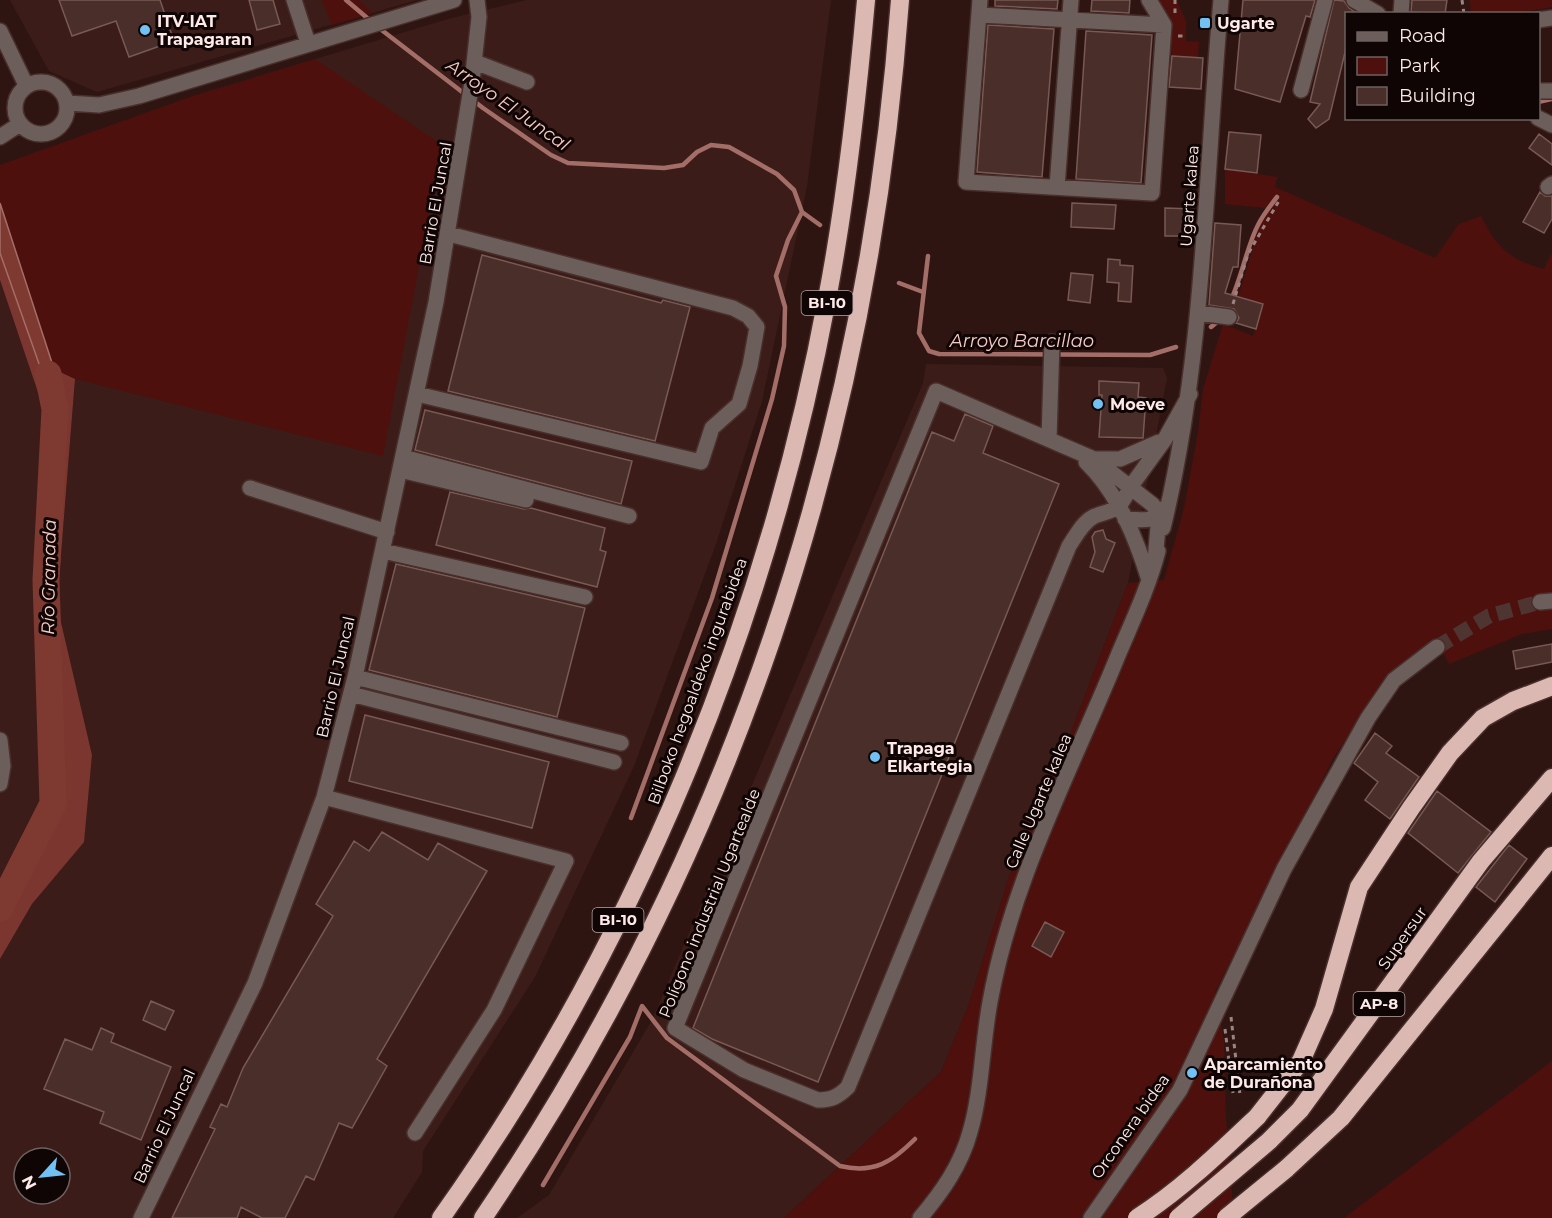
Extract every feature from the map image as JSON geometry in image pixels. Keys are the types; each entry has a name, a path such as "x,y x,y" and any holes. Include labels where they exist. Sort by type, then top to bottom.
{"highway":[{"name":"Bilboko hegoaldeko ingurabidea","path":"441,1218 506,1120 590,974 669,812 736,640 790,466 827,302 850,162 866,0"},
{"name":"BI-10","path":"483,1218 565,1089 621,990 661,912 723,772 768,652 811,520 850,363 877,215 902,0"},
{"name":"AP-8","path":"1137,1218 1159,1204 1209,1162 1257,1117 1301,1061 1324,1009 1359,887 1450,753 1483,718 1513,701 1552,686"},
{"name":"Supersur","path":"1178,1218 1269,1141 1300,1110 1481,861 1552,778"},
{"name":"AP-8","path":"1226,1218 1286,1169 1341,1118 1552,856"}],"street":[{"path":"294,0 308,43"},
{"path":"67,103 99,105 139,96 437,2 453,0"},
{"name":"Barrio El Juncal","path":"141,1218 255,983 324,797 351,694 383,551 449,234 475,62 479,17 477,0"},
{"path":"1057,187 1071,0"},
{"path":"1149,0 1164,25 1152,193 966,182 979,8 1070,19 1164,25"},
{"name":"Ugarte kalea","path":"1190,394 1199,313 1221,0"},
{"path":"1301,90 1325,0"},
{"path":"1354,0 1375,12"},
{"path":"0,31 27,85"},
{"path":"475,62 527,82"},
{"path":"34,82 52,83 64,95 67,103 65,120 52,132 35,134 20,124 14,108 16,99 27,85 34,82"},
{"path":"0,137 20,124"},
{"path":"417,394 701,462 712,428 739,404 750,366 757,327 748,316 733,308 449,234"},
{"path":"1199,313 1223,316"},
{"path":"1049,439 1052,342"},
{"name":"Polígono industrial Ugartealde","path":"936,391 1049,439 1094,459 1152,505 1160,515 1151,520 1122,513 1092,518 1083,524 1069,546 848,1087 839,1096 829,1100 818,1100 744,1070 675,1028 936,391"},
{"path":"1122,513 1130,488 1165,439 1190,394"},
{"name":"Calle Ugarte kalea","path":"920,1218 943,1191 957,1165 970,1132 990,1001 1013,913 1038,845 1094,717 1149,580 1177,466 1190,394"},
{"name":"Polígono industrial Ugartealde","path":"1094,459 1108,460 1127,457 1165,439"},
{"name":"Polígono industrial Ugartealde","path":"1071,448 1096,472 1122,513 1149,580"},
{"path":"402,463 594,516"},
{"path":"402,463 629,516"},
{"path":"1155,561 1160,515 1166,504 1171,478 1177,466"},
{"path":"250,488 387,532"},
{"path":"383,551 585,597"},
{"name":"Orconera bidea","path":"1091,1218 1180,1090 1284,869 1368,718 1394,680 1437,647"},
{"path":"355,677 621,743"},
{"path":"351,694 614,762"},
{"path":"0,784 1,749"},
{"path":"324,797 566,861 494,1010 415,1132"}],"path":[{"path":"1223,316 1248,254 1280,200"},
{"path":"1224,995 1233,1093"},
{"path":"1224,995 1240,1095"}],"shaded area":[{"path":"10,0 417,0 97,92 49,71"},
{"path":"527,0 831,0 807,186 762,401 716,544 634,766 535,977 423,1151 422,1172 393,1218 0,1218 0,959 32,904 83,842 92,755 57,605 75,379 15,160 193,96 448,19"},
{"path":"0,203 54,369 55,409 0,253"},
{"path":"0,253 54,407 54,369 75,379 57,605 92,755 84,842 32,904 0,959 0,893 45,794 36,580 47,419 0,280"},
{"path":"0,280 47,419 36,580 45,794 0,893"},
{"path":"926,364 1163,368 1167,378 1128,583 1066,745 1009,877 969,1004 941,1072 784,1218 517,1218 549,1195 652,1020 923,383"}],"green space":[{"path":"322,0 359,0 373,13 332,25"},
{"path":"1159,0 1177,0 1186,21 1186,41 1199,42 1198,58 1172,56 1169,16"},
{"path":"1469,0 1552,0 1552,7 1524,12 1471,12"},
{"path":"315,59 442,145 383,456 75,379 54,369 0,203 0,165 193,96"},
{"path":"1225,169 1277,177 1275,187 1435,258 1459,224 1481,216 1492,236 1505,251 1522,261 1544,269 1552,252 1552,629 1522,634 1449,664 1436,640 1360,717 1333,759 1215,992 1224,1042 1226,1118 1234,1218 784,1218 941,1072 969,1004 1009,877 1066,745 1128,583 1164,580 1184,508 1198,432 1203,389 1223,324 1253,336 1263,304 1238,297 1265,208 1225,204"},
{"path":"1552,1061 1552,1218 1344,1218"}],"building":[{"name":"ITV-IAT Trapagaran","path":"59,0 160,0 174,41 129,57 116,21 72,36"},
{"path":"249,0 273,0 280,24 257,30"},
{"path":"995,0 1058,0 1057,9 995,6"},
{"path":"1092,0 1130,0 1129,13 1091,11"},
{"path":"1243,0 1315,0 1310,17 1306,16 1280,102 1235,89"},
{"path":"1334,0 1344,1 1355,12 1345,12 1345,52 1329,119 1316,128 1308,119 1320,104 1310,102"},
{"path":"1412,0 1447,0 1445,12 1411,12"},
{"path":"988,25 1054,29 1042,177 977,172"},
{"path":"1086,31 1152,35 1141,183 1076,179"},
{"path":"1172,56 1203,58 1201,89 1169,87"},
{"path":"1229,132 1261,135 1257,173 1225,169"},
{"path":"1539,134 1552,144 1552,165 1529,148"},
{"path":"1540,192 1545,196 1552,196 1552,219 1544,233 1523,222"},
{"path":"1072,203 1116,205 1114,229 1071,227"},
{"path":"1165,208 1194,209 1194,236 1165,236"},
{"path":"1215,223 1241,225 1238,267 1233,267 1225,293 1263,304 1256,329 1236,323 1239,318 1234,309 1209,305"},
{"path":"482,255 661,303 663,300 690,307 655,441 448,391"},
{"path":"1108,259 1120,260 1120,265 1133,266 1131,302 1118,301 1119,283 1107,282"},
{"path":"1071,273 1093,275 1090,303 1068,300"},
{"path":"1099,381 1139,383 1138,397 1146,398 1143,438 1099,437 1102,395 1099,395"},
{"path":"425,410 632,461 621,504 415,450"},
{"name":"Trapaga Elkartegia","path":"965,414 993,426 983,453 1059,484 818,1082 712,1039 693,1028 932,432 954,441"},
{"path":"450,492 524,509 531,508 605,528 600,550 606,552 597,587 436,545"},
{"path":"1103,530 1106,539 1115,543 1103,572 1090,567 1095,552 1092,537 1095,532"},
{"path":"396,564 585,608 557,717 369,670"},
{"path":"1552,644 1552,662 1516,669 1513,651"},
{"path":"365,715 549,762 532,828 349,781"},
{"path":"1375,733 1392,746 1386,753 1419,777 1390,819 1365,800 1378,782 1354,763"},
{"path":"1437,791 1491,832 1458,873 1408,833"},
{"path":"382,832 428,860 438,843 487,871 377,1059 387,1066 352,1128 339,1123 314,1180 306,1176 285,1218 262,1218 241,1207 237,1218 172,1218 215,1129 210,1127 221,1104 227,1107 243,1068 333,916 316,904 354,841 369,851"},
{"path":"1509,845 1527,859 1495,902 1476,887"},
{"path":"1045,922 1064,932 1051,957 1032,946"},
{"path":"151,1001 174,1011 165,1030 143,1020"},
{"path":"101,1028 114,1034 111,1042 171,1067 141,1140 100,1123 104,1112 44,1089 65,1039 92,1050"}],"waterway":[{"name":"Arroyo El Juncal","path":"346,0 372,22"},
{"name":"Arroyo El Juncal","path":"379,28 483,108 551,155 568,163 664,168 683,165 697,152 711,145 729,147 777,174 794,190 802,212 820,225"},
{"name":"Arroyo Barcillao","path":"1540,102 1552,99"},
{"name":"Arroyo Barcillao","path":"1211,327 1227,308 1258,225 1277,197"},
{"path":"631,818 712,598 772,399 784,346 785,307 776,276 788,240 802,212"},
{"name":"Arroyo Barcillao","path":"928,256 919,333 929,351 939,354 1150,355 1176,347"},
{"path":"899,283 923,292"},
{"name":"Río Granada","path":"0,908 53,804 46,580 55,409 48,374"},
{"path":"543,1185 630,1037 642,1006 667,1038 840,1166 863,1168 882,1164 915,1139"}],"tunnel":[{"path":"1437,647 1489,616 1540,602"}],"place":[{"name":"Ugarte","path":"1205,23"},
{"name":"ITV-IAT Trapagaran","path":"145,30"},
{"name":"Moeve","path":"1098,404"},
{"name":"Trapaga Elkartegia","path":"875,757"},
{"name":"Aparcamiento de Durañona","path":"1192,1073"}]}
